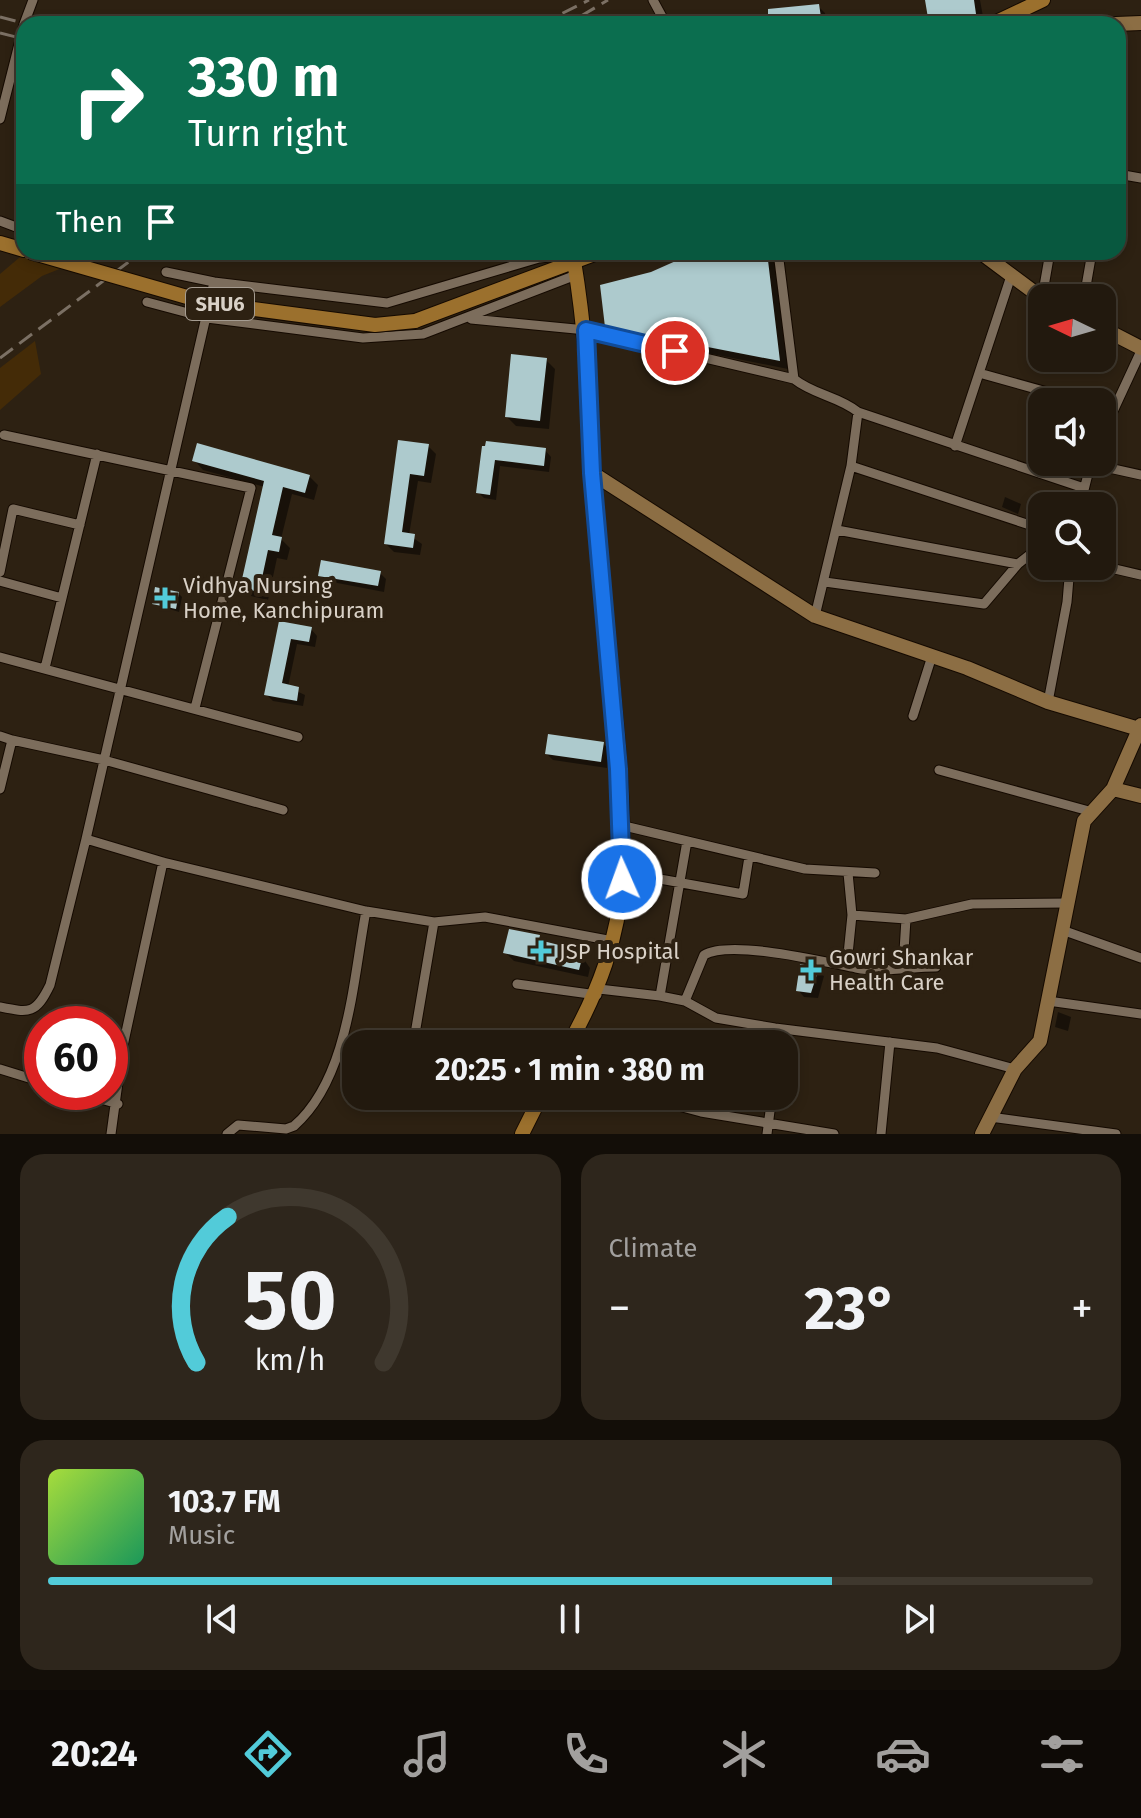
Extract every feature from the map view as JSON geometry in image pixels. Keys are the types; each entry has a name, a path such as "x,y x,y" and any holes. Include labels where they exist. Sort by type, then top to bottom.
{"main road":[{"path":"1009,16 1043,0"},
{"name":"SHU6","path":"58,260 208,303 375,325 415,321 574,261"},
{"path":"574,261 586,330 592,473 620,825 621,872 613,941 598,992 577,1030"},
{"path":"522,1134 534,1110"}],"street":[{"path":"0,119 16,56"},
{"path":"166,272 214,282 387,303 532,260"},
{"path":"779,260 794,379"},
{"path":"992,260 1028,286"},
{"path":"1044,284 1049,260"},
{"path":"1086,284 1091,260"},
{"path":"147,302 207,318 363,338 423,334 467,318 574,261"},
{"path":"955,446 1012,273"},
{"path":"0,1007 22,1011 34,1009 50,985 214,282"},
{"path":"467,318 586,330 794,379 809,391 841,399 858,412 1084,488"},
{"path":"1116,336 1141,350 1116,394"},
{"path":"979,373 1033,388"},
{"path":"815,616 851,466 858,412"},
{"path":"4,435 251,488 195,708"},
{"path":"45,668 97,454"},
{"path":"851,466 1028,524"},
{"path":"1116,469 1141,475"},
{"path":"592,473 815,616 932,656 1048,702 1140,727 1113,789 1089,811 1084,821 1040,1041 1015,1069 982,1134"},
{"path":"1083,492 1087,476"},
{"path":"0,572 3,544 13,509 80,525"},
{"path":"837,530 1018,564"},
{"path":"825,582 984,604 1028,556"},
{"path":"1116,569 1141,575"},
{"path":"1048,702 1069,580"},
{"path":"0,581 62,598"},
{"path":"913,716 932,656"},
{"path":"0,657 298,737"},
{"path":"0,736 104,760 283,810"},
{"path":"0,789 12,740"},
{"path":"939,770 1089,811"},
{"path":"1113,789 1141,796"},
{"path":"620,825 805,869 875,873"},
{"path":"86,839 163,862 366,911 434,922 485,917 613,941"},
{"path":"660,996 682,884 687,841"},
{"path":"621,872 743,894 749,857"},
{"path":"128,1023 163,862"},
{"path":"847,964 852,915 848,873"},
{"path":"852,915 906,919 972,904 1067,903"},
{"path":"227,1134 238,1125 286,1129 294,1126 329,1081 339,1053 366,911"},
{"path":"903,967 906,919"},
{"path":"416,1028 434,922"},
{"path":"1062,930 1141,958"},
{"path":"685,1001 704,955 710,951 773,953 856,968 936,967"},
{"path":"517,984 660,996 685,1001 716,1018 937,1048 1015,1069"},
{"path":"1048,1001 1141,1014"},
{"path":"881,1134 890,1042"},
{"path":"0,1069 24,1076"},
{"path":"111,1134 117,1110"},
{"path":"694,1110 768,1129 834,1134"},
{"path":"990,1117 1116,1134"}],"shaded area":[{"path":"17,260 49,260 67,266 42,276 0,307 0,274"},
{"path":"35,341 41,374 0,410 0,368"}],"building":[{"path":"925,0 974,0 976,14 928,16"},
{"path":"819,4 821,16 768,16 768,9"},
{"path":"678,260 768,260 780,361 605,327 600,285 651,272"},
{"path":"511,354 547,358 540,421 505,417"},
{"path":"398,440 429,444 424,476 410,474 402,532 415,534 413,548 384,544"},
{"path":"486,441 546,448 544,466 495,460 490,495 476,493 482,446"},
{"path":"197,443 310,475 305,493 283,487 272,535 282,537 279,552 268,550 259,592 240,588 264,481 192,461"},
{"path":"321,560 381,571 378,586 318,576"},
{"path":"155,587 179,592 176,609 152,604"},
{"path":"279,621 312,627 309,642 291,639 282,683 299,687 297,701 264,695"},
{"path":"548,734 604,742 601,762 545,754"},
{"path":"509,929 540,935 539,940 579,950 582,958 579,970 503,953"},
{"path":"800,964 819,968 811,993 796,991"}],"railway":[{"path":"557,16 589,0"},
{"path":"581,16 608,0"},
{"path":"0,17 16,21"},
{"path":"0,33 16,37"},
{"path":"0,358 131,260"}],"place":[{"name":"Vidhya Nursing Home, Kanchipuram","path":"165,598"},
{"name":"JSP Hospital","path":"541,951"},
{"name":"Gowri Shankar Health Care","path":"811,970"}],"route":[{"path":"622,879 618,769 592,473 586,330 675,351"}]}
